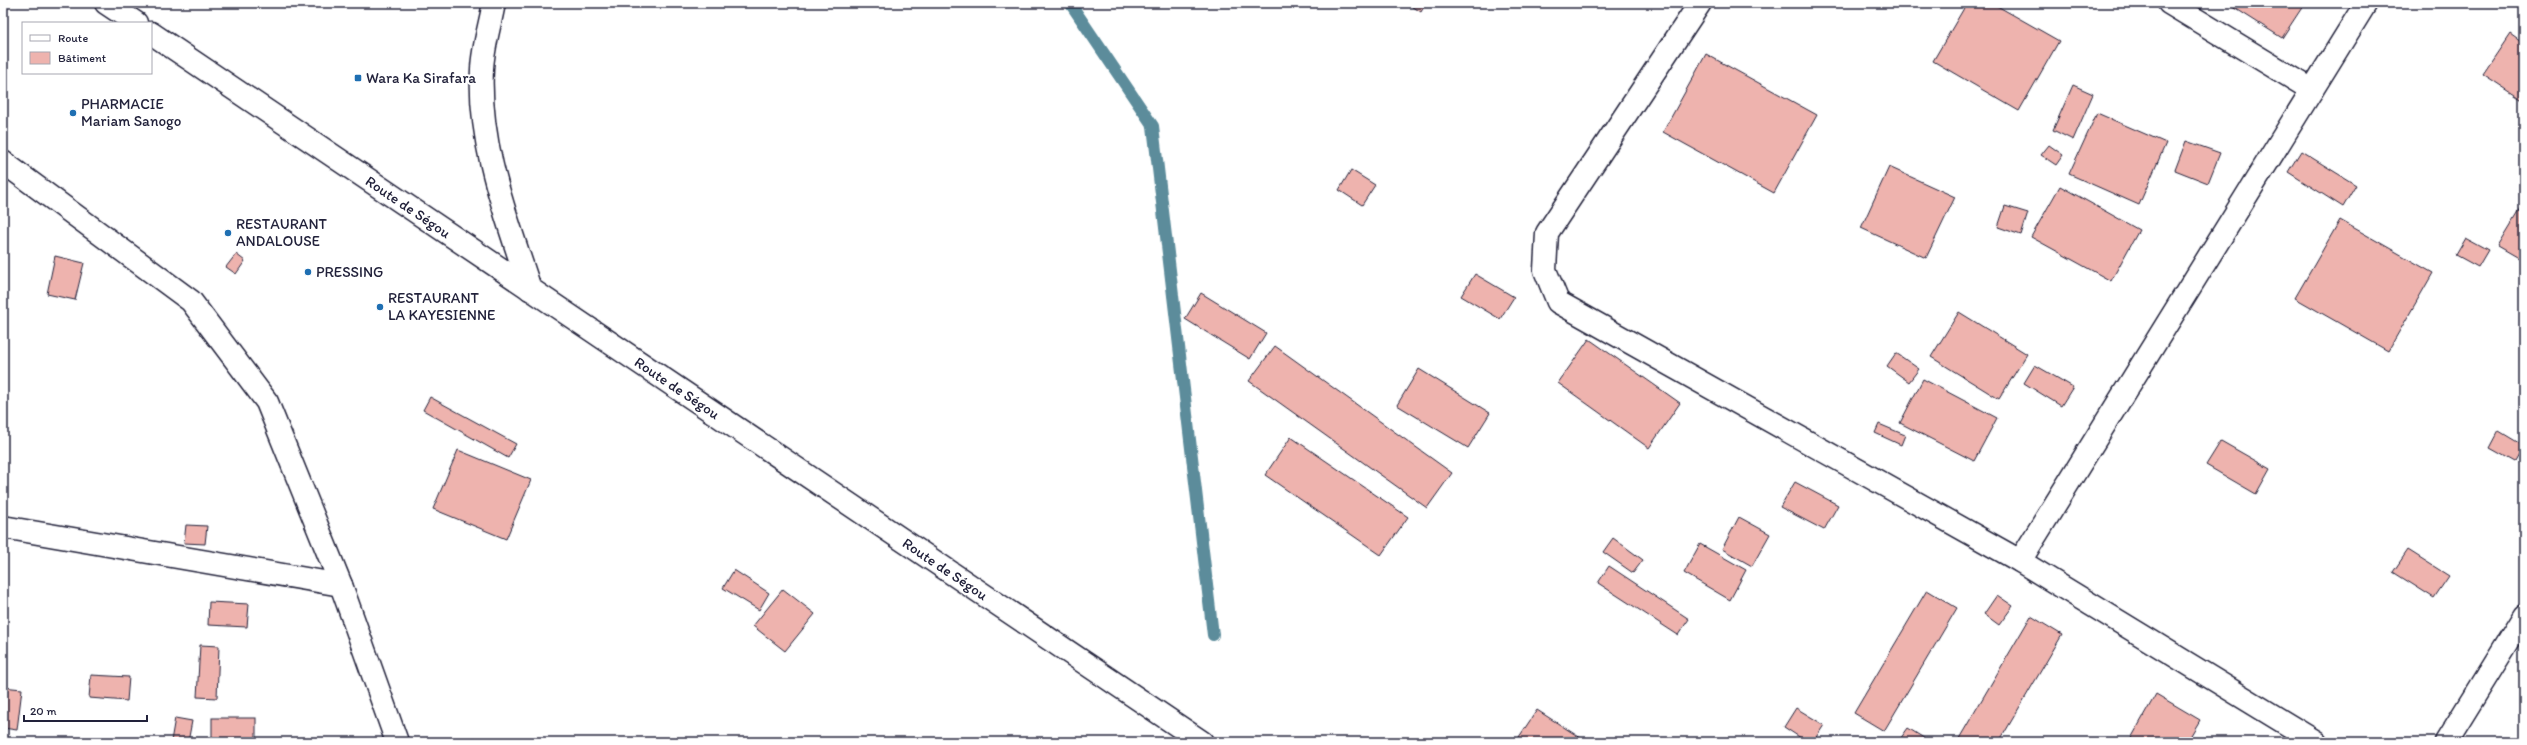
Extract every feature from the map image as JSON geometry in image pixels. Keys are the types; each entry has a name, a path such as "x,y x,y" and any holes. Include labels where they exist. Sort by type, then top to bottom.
{"main road":[{"path":"106,3 134,22"},
{"path":"494,3 482,69 484,126 498,190 530,289"},
{"path":"1700,3 1546,233 1544,270 1558,302 2020,561 2316,742"},
{"path":"2169,3 2312,90"},
{"path":"2020,561 2366,3"},
{"name":"Route de Ségou","path":"152,34 1202,742"},
{"path":"3,162 191,301 267,402 341,585 397,742"},
{"path":"3,527 341,585"},
{"path":"2446,742 2524,616"}],"building":[{"path":"1407,3 1426,3 1421,12"},
{"path":"1967,3 1992,3 2059,41 2019,111 1933,61"},
{"path":"2227,3 2305,3 2282,38"},
{"path":"2510,34 2524,44 2524,101 2483,74"},
{"path":"1706,54 1817,115 1774,193 1663,132"},
{"path":"2073,85 2093,94 2073,140 2053,130"},
{"path":"2097,113 2166,143 2139,205 2069,174"},
{"path":"2186,141 2220,153 2208,183 2175,170"},
{"path":"2049,145 2063,155 2056,165 2041,155"},
{"path":"2301,151 2356,185 2343,207 2288,172"},
{"path":"1889,167 1955,197 1926,258 1861,228"},
{"path":"1351,170 1375,185 1362,205 1339,190"},
{"path":"2060,186 2139,230 2111,281 2031,237"},
{"path":"2524,203 2524,261 2498,246"},
{"path":"2005,206 2028,213 2021,235 1998,227"},
{"path":"2340,220 2433,273 2388,351 2295,298"},
{"path":"2466,238 2488,250 2478,267 2456,255"},
{"path":"236,254 245,261 236,274 226,267"},
{"path":"55,256 84,263 75,300 47,294"},
{"path":"1475,274 1514,297 1500,319 1461,296"},
{"path":"1201,293 1266,333 1250,359 1185,319"},
{"path":"1959,312 2027,354 1999,399 1931,357"},
{"path":"1589,339 1680,403 1649,448 1558,383"},
{"path":"1275,346 1452,473 1427,508 1249,381"},
{"path":"1896,353 1919,369 1909,382 1887,366"},
{"path":"2035,365 2073,387 2061,406 2024,383"},
{"path":"1419,369 1490,413 1468,448 1397,405"},
{"path":"1923,379 1997,418 1974,461 1900,423"},
{"path":"430,397 516,444 508,458 423,410"},
{"path":"1879,424 1905,435 1901,445 1875,433"},
{"path":"2499,431 2524,446 2515,462 2490,448"},
{"path":"1291,437 1408,517 1381,555 1265,475"},
{"path":"2221,441 2270,469 2256,494 2206,465"},
{"path":"458,450 531,480 506,539 433,509"},
{"path":"1795,482 1838,505 1824,530 1780,507"},
{"path":"1739,517 1770,534 1752,566 1722,549"},
{"path":"186,525 207,526 205,544 184,543"},
{"path":"1613,538 1643,560 1633,573 1603,552"},
{"path":"1700,544 1746,570 1730,600 1684,573"},
{"path":"2408,550 2449,576 2434,598 2393,572"},
{"path":"1609,566 1689,619 1678,635 1598,583"},
{"path":"734,570 769,593 759,610 723,588"},
{"path":"783,589 815,614 785,651 753,626"},
{"path":"1927,590 1957,608 1884,731 1854,713"},
{"path":"1997,595 2013,606 1999,625 1984,614"},
{"path":"209,602 249,604 247,627 208,625"},
{"path":"2031,616 2062,635 1999,742 1957,742"},
{"path":"200,645 219,646 217,698 197,697"},
{"path":"3,661 7,662 5,680 3,680"},
{"path":"91,675 129,677 127,701 89,698"},
{"path":"3,687 22,689 17,730 3,728"},
{"path":"2156,694 2200,720 2187,742 2129,742"},
{"path":"1796,708 1824,725 1813,742 1807,742 1784,727"},
{"path":"1537,710 1587,742 1527,742 1519,737"},
{"path":"175,718 192,721 188,742 171,741"},
{"path":"212,718 256,718 256,742 212,742"},
{"path":"1908,728 1930,742 1898,742"}],"waterway":[{"path":"1070,3 1153,126 1213,635"}],"place":[{"name":"Wara Ka Sirafara","path":"358,78"},
{"name":"PHARMACIE Mariam Sanogo","path":"73,113"},
{"name":"RESTAURANT ANDALOUSE","path":"228,233"},
{"name":"PRESSING","path":"308,272"},
{"name":"RESTAURANT LA KAYESIENNE","path":"380,307"}]}
